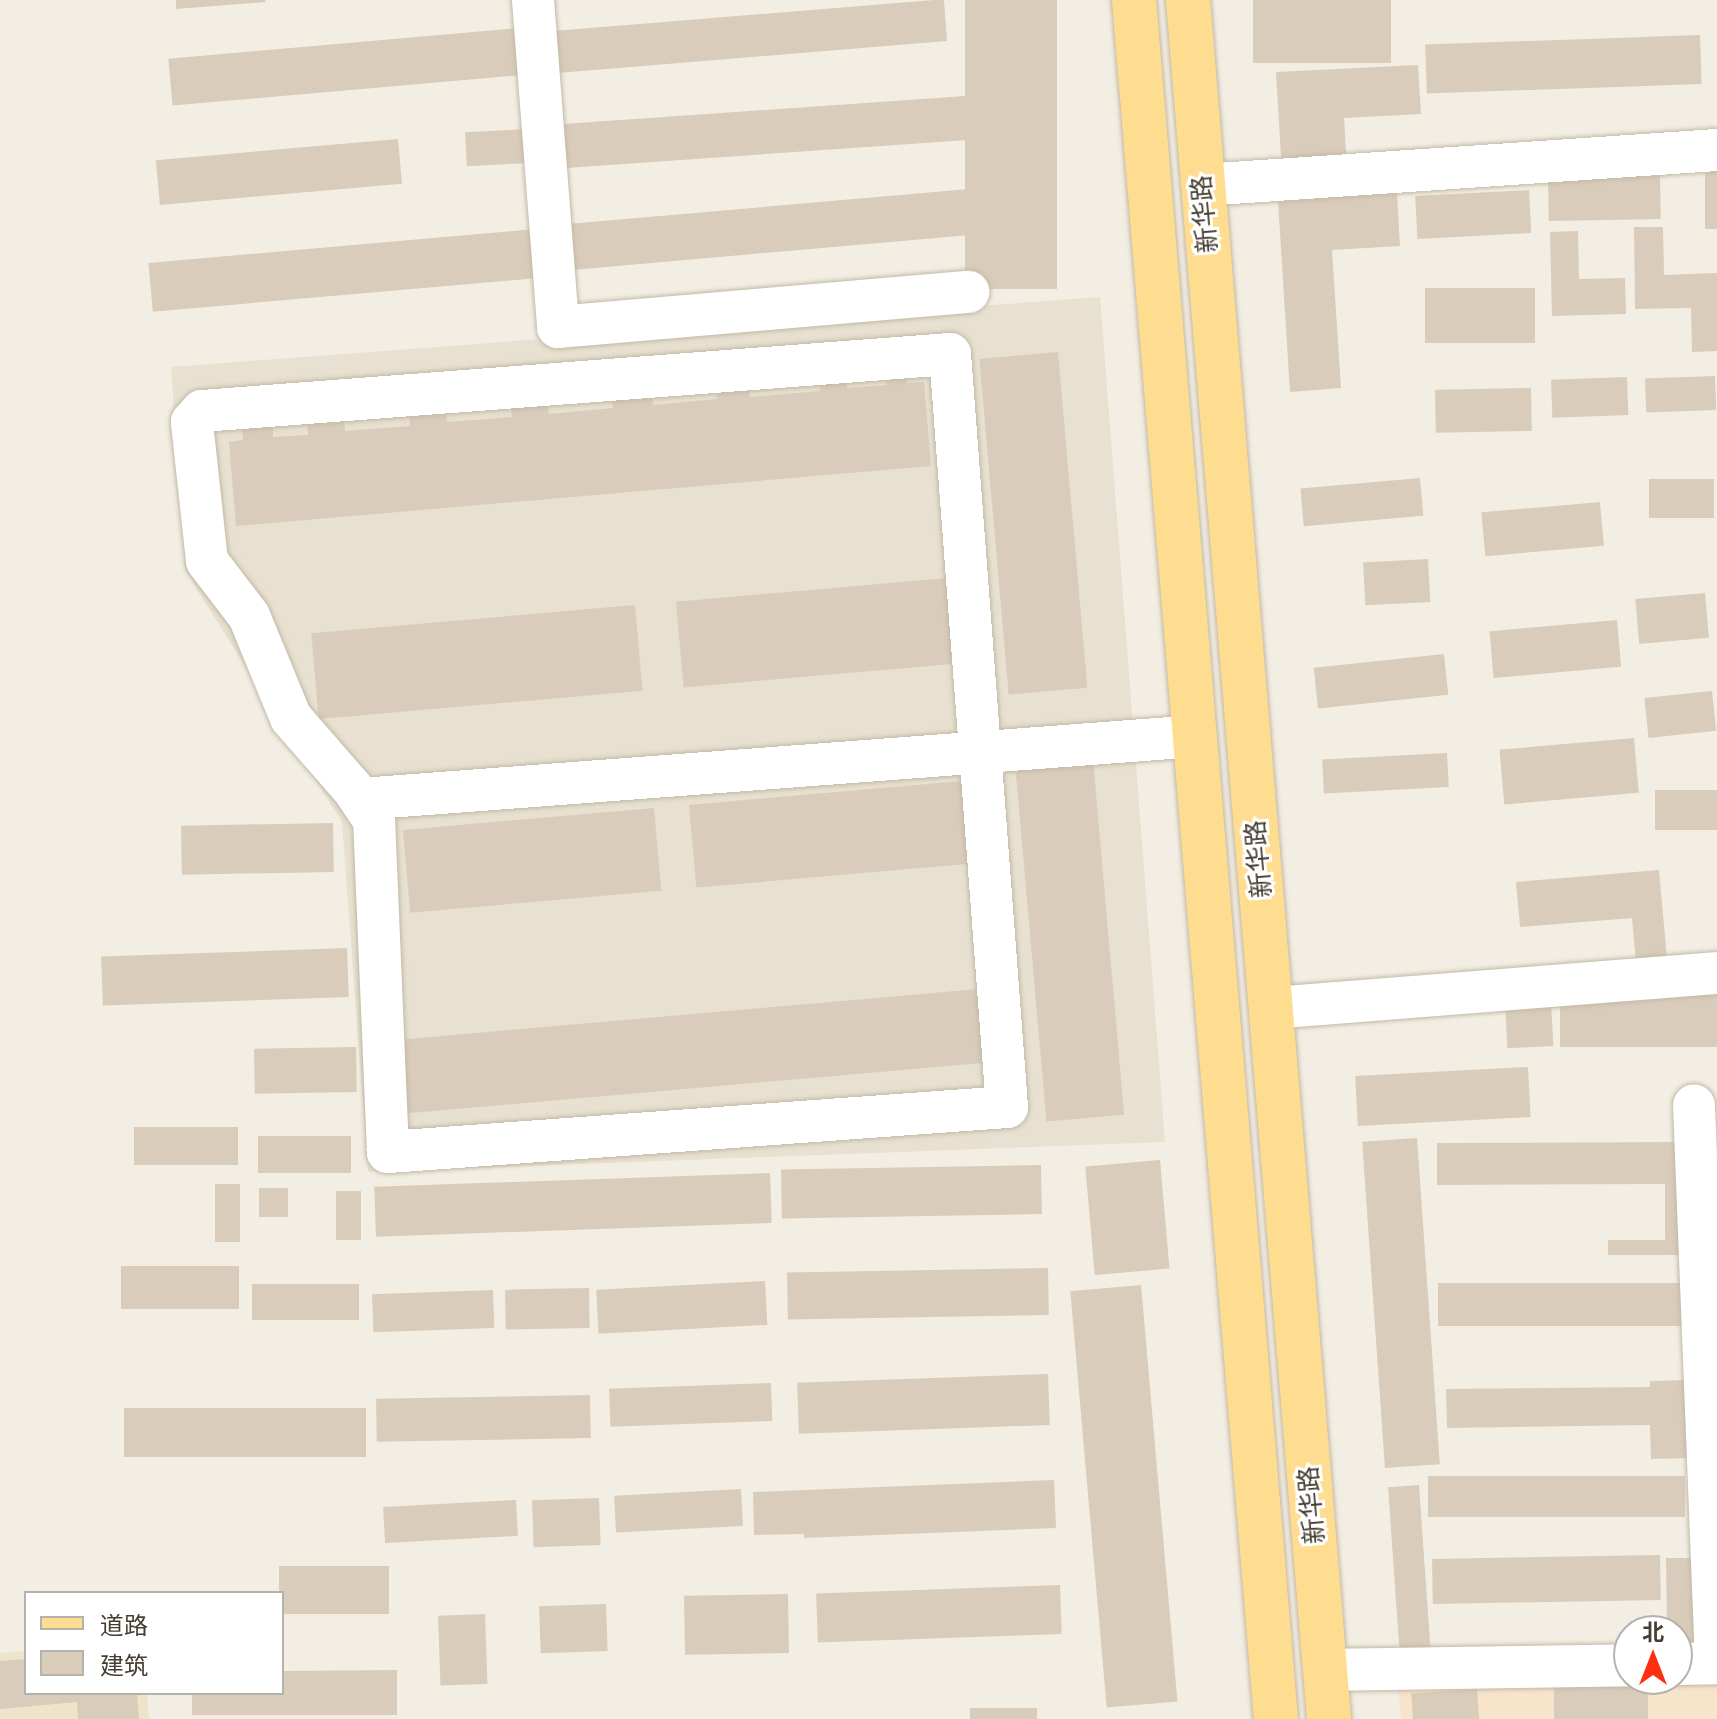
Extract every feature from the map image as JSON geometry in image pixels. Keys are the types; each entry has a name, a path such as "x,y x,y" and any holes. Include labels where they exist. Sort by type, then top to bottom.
{"main road":[{"name":"新华路","path":"1134,0 1276,1719"},
{"name":"新华路","path":"1188,0 1329,1719"}],"street":[{"path":"533,0 558,327 969,292"},
{"path":"1203,185 1717,150"},
{"path":"950,354 980,752 1007,1107 388,1152 374,820 361,799 291,718 249,616 207,561 192,422 202,411 950,354"},
{"path":"361,799 1196,736"},
{"path":"1272,1008 1717,973"},
{"path":"1693,1664 1716,1663 1694,1105"},
{"path":"1325,1670 1613,1665"}],"shaded area":[{"path":"1100,297 1165,1142 368,1172 342,822 185,570 171,367"},
{"path":"24,1651 24,1695 147,1695 149,1719 0,1719 0,1653"},
{"path":"1717,1673 1717,1719 1401,1719 1398,1683 1613,1680 1613,1695 1693,1695 1693,1677"}],"building":[{"path":"176,0 265,0 266,2 176,9"},
{"path":"944,0 947,41 558,73 554,31"},
{"path":"965,0 1057,0 1057,289 965,289"},
{"path":"1253,0 1391,0 1391,63 1253,63"},
{"path":"520,28 524,75 172,106 168,59"},
{"path":"1700,35 1702,84 1427,94 1425,45"},
{"path":"1418,65 1421,114 1344,118 1347,170 1282,173 1276,72"},
{"path":"965,96 968,140 566,168 563,124"},
{"path":"528,129 530,163 467,166 465,132"},
{"path":"398,139 402,184 160,205 156,160"},
{"path":"1705,166 1717,166 1717,229 1705,229"},
{"path":"1660,175 1661,219 1549,221 1548,177"},
{"path":"969,189 973,235 575,270 571,224"},
{"path":"1529,190 1531,233 1417,239 1415,196"},
{"path":"1397,193 1400,246 1332,250 1341,388 1290,392 1278,201"},
{"path":"1634,227 1663,227 1664,275 1717,273 1717,351 1692,352 1691,308 1635,309"},
{"path":"536,229 540,278 153,312 148,263"},
{"path":"1578,231 1579,279 1625,278 1626,314 1552,316 1550,232"},
{"path":"1425,288 1535,288 1535,343 1425,343"},
{"path":"1058,352 1087,688 1009,695 979,359"},
{"path":"906,372 907,383 924,382 931,466 236,526 229,442 243,440 242,429 273,427 273,437 308,435 307,424 344,420 345,431 410,426 409,415 446,412 447,422 512,417 511,406 548,403 549,414 613,408 612,397 652,394 653,405 717,399 716,388 749,386 750,397 820,391 819,380 846,377 847,388 887,385 886,374"},
{"path":"1715,376 1716,410 1646,412 1645,378"},
{"path":"1627,377 1628,415 1552,418 1551,380"},
{"path":"1531,388 1532,431 1436,433 1435,390"},
{"path":"1420,478 1423,516 1304,526 1300,488"},
{"path":"1649,479 1714,479 1714,518 1649,518"},
{"path":"1600,502 1604,546 1485,556 1481,512"},
{"path":"1428,559 1430,602 1365,605 1363,562"},
{"path":"947,578 954,664 684,687 676,602"},
{"path":"1705,593 1709,638 1639,644 1635,599"},
{"path":"635,605 642,691 319,719 311,633"},
{"path":"1617,620 1621,667 1494,678 1489,631"},
{"path":"1444,654 1448,695 1318,708 1314,668"},
{"path":"1712,691 1716,731 1649,738 1644,698"},
{"path":"1634,738 1639,793 1504,805 1500,750"},
{"path":"1447,753 1449,787 1324,793 1322,760"},
{"path":"1093,759 1124,1115 1046,1121 1015,766"},
{"path":"962,781 969,864 696,888 689,805"},
{"path":"1655,790 1717,790 1717,830 1655,830"},
{"path":"654,808 661,891 410,913 403,830"},
{"path":"333,823 334,872 182,875 181,826"},
{"path":"1659,870 1667,959 1636,962 1632,918 1520,927 1516,882"},
{"path":"347,948 349,997 103,1006 101,957"},
{"path":"979,989 985,1063 408,1113 401,1040"},
{"path":"1560,994 1717,994 1717,1047 1560,1047"},
{"path":"1551,1002 1553,1046 1507,1048 1505,1004"},
{"path":"356,1047 357,1092 255,1094 254,1049"},
{"path":"1528,1067 1531,1117 1358,1126 1355,1076"},
{"path":"134,1127 238,1127 238,1165 134,1165"},
{"path":"258,1136 351,1136 351,1173 258,1173"},
{"path":"1417,1138 1440,1464 1385,1468 1362,1142"},
{"path":"1682,1142 1682,1255 1608,1255 1608,1240 1665,1240 1665,1184 1437,1185 1437,1143"},
{"path":"1160,1160 1169,1269 1095,1275 1085,1167"},
{"path":"1041,1165 1042,1214 782,1219 781,1170"},
{"path":"770,1173 772,1223 376,1237 374,1187"},
{"path":"215,1184 240,1184 240,1242 215,1242"},
{"path":"259,1188 288,1188 288,1217 259,1217"},
{"path":"336,1191 361,1191 361,1240 336,1240"},
{"path":"121,1266 239,1266 239,1309 121,1309"},
{"path":"1048,1268 1049,1315 788,1320 787,1273"},
{"path":"765,1281 767,1325 599,1334 596,1290"},
{"path":"1438,1283 1684,1283 1684,1326 1438,1326"},
{"path":"252,1284 359,1284 359,1320 252,1320"},
{"path":"1141,1285 1177,1701 1107,1708 1070,1291"},
{"path":"589,1288 590,1328 506,1329 505,1289"},
{"path":"493,1290 494,1328 373,1332 372,1294"},
{"path":"1048,1374 1050,1425 799,1434 797,1383"},
{"path":"1690,1380 1691,1458 1651,1459 1650,1425 1447,1428 1446,1389 1650,1387 1650,1381"},
{"path":"771,1383 772,1421 610,1427 609,1389"},
{"path":"590,1395 591,1438 377,1442 376,1399"},
{"path":"124,1408 366,1408 366,1457 124,1457"},
{"path":"1428,1476 1685,1476 1685,1517 1428,1517"},
{"path":"1054,1480 1056,1528 804,1538 804,1534 754,1535 753,1492"},
{"path":"1419,1485 1431,1652 1400,1654 1388,1487"},
{"path":"741,1489 743,1526 616,1533 614,1496"},
{"path":"599,1498 601,1545 534,1547 532,1500"},
{"path":"516,1500 518,1536 385,1543 383,1507"},
{"path":"1660,1555 1661,1600 1433,1604 1432,1559"},
{"path":"1666,1558 1693,1558 1695,1641 1693,1615 1667,1615"},
{"path":"279,1566 389,1566 389,1614 284,1614 284,1591 279,1591"},
{"path":"1060,1585 1062,1634 818,1642 816,1594"},
{"path":"788,1594 789,1653 685,1655 684,1596"},
{"path":"606,1604 608,1651 541,1653 539,1606"},
{"path":"485,1614 487,1684 440,1686 438,1616"},
{"path":"24,1659 24,1695 137,1695 139,1719 78,1719 77,1702 0,1709 0,1661"},
{"path":"397,1670 397,1715 192,1715 192,1695 284,1695 284,1671"},
{"path":"1554,1687 1613,1687 1613,1695 1648,1695 1648,1719 1554,1719"},
{"path":"1477,1689 1479,1719 1413,1719 1411,1694"},
{"path":"970,1708 1037,1708 1037,1719 970,1719"}]}
